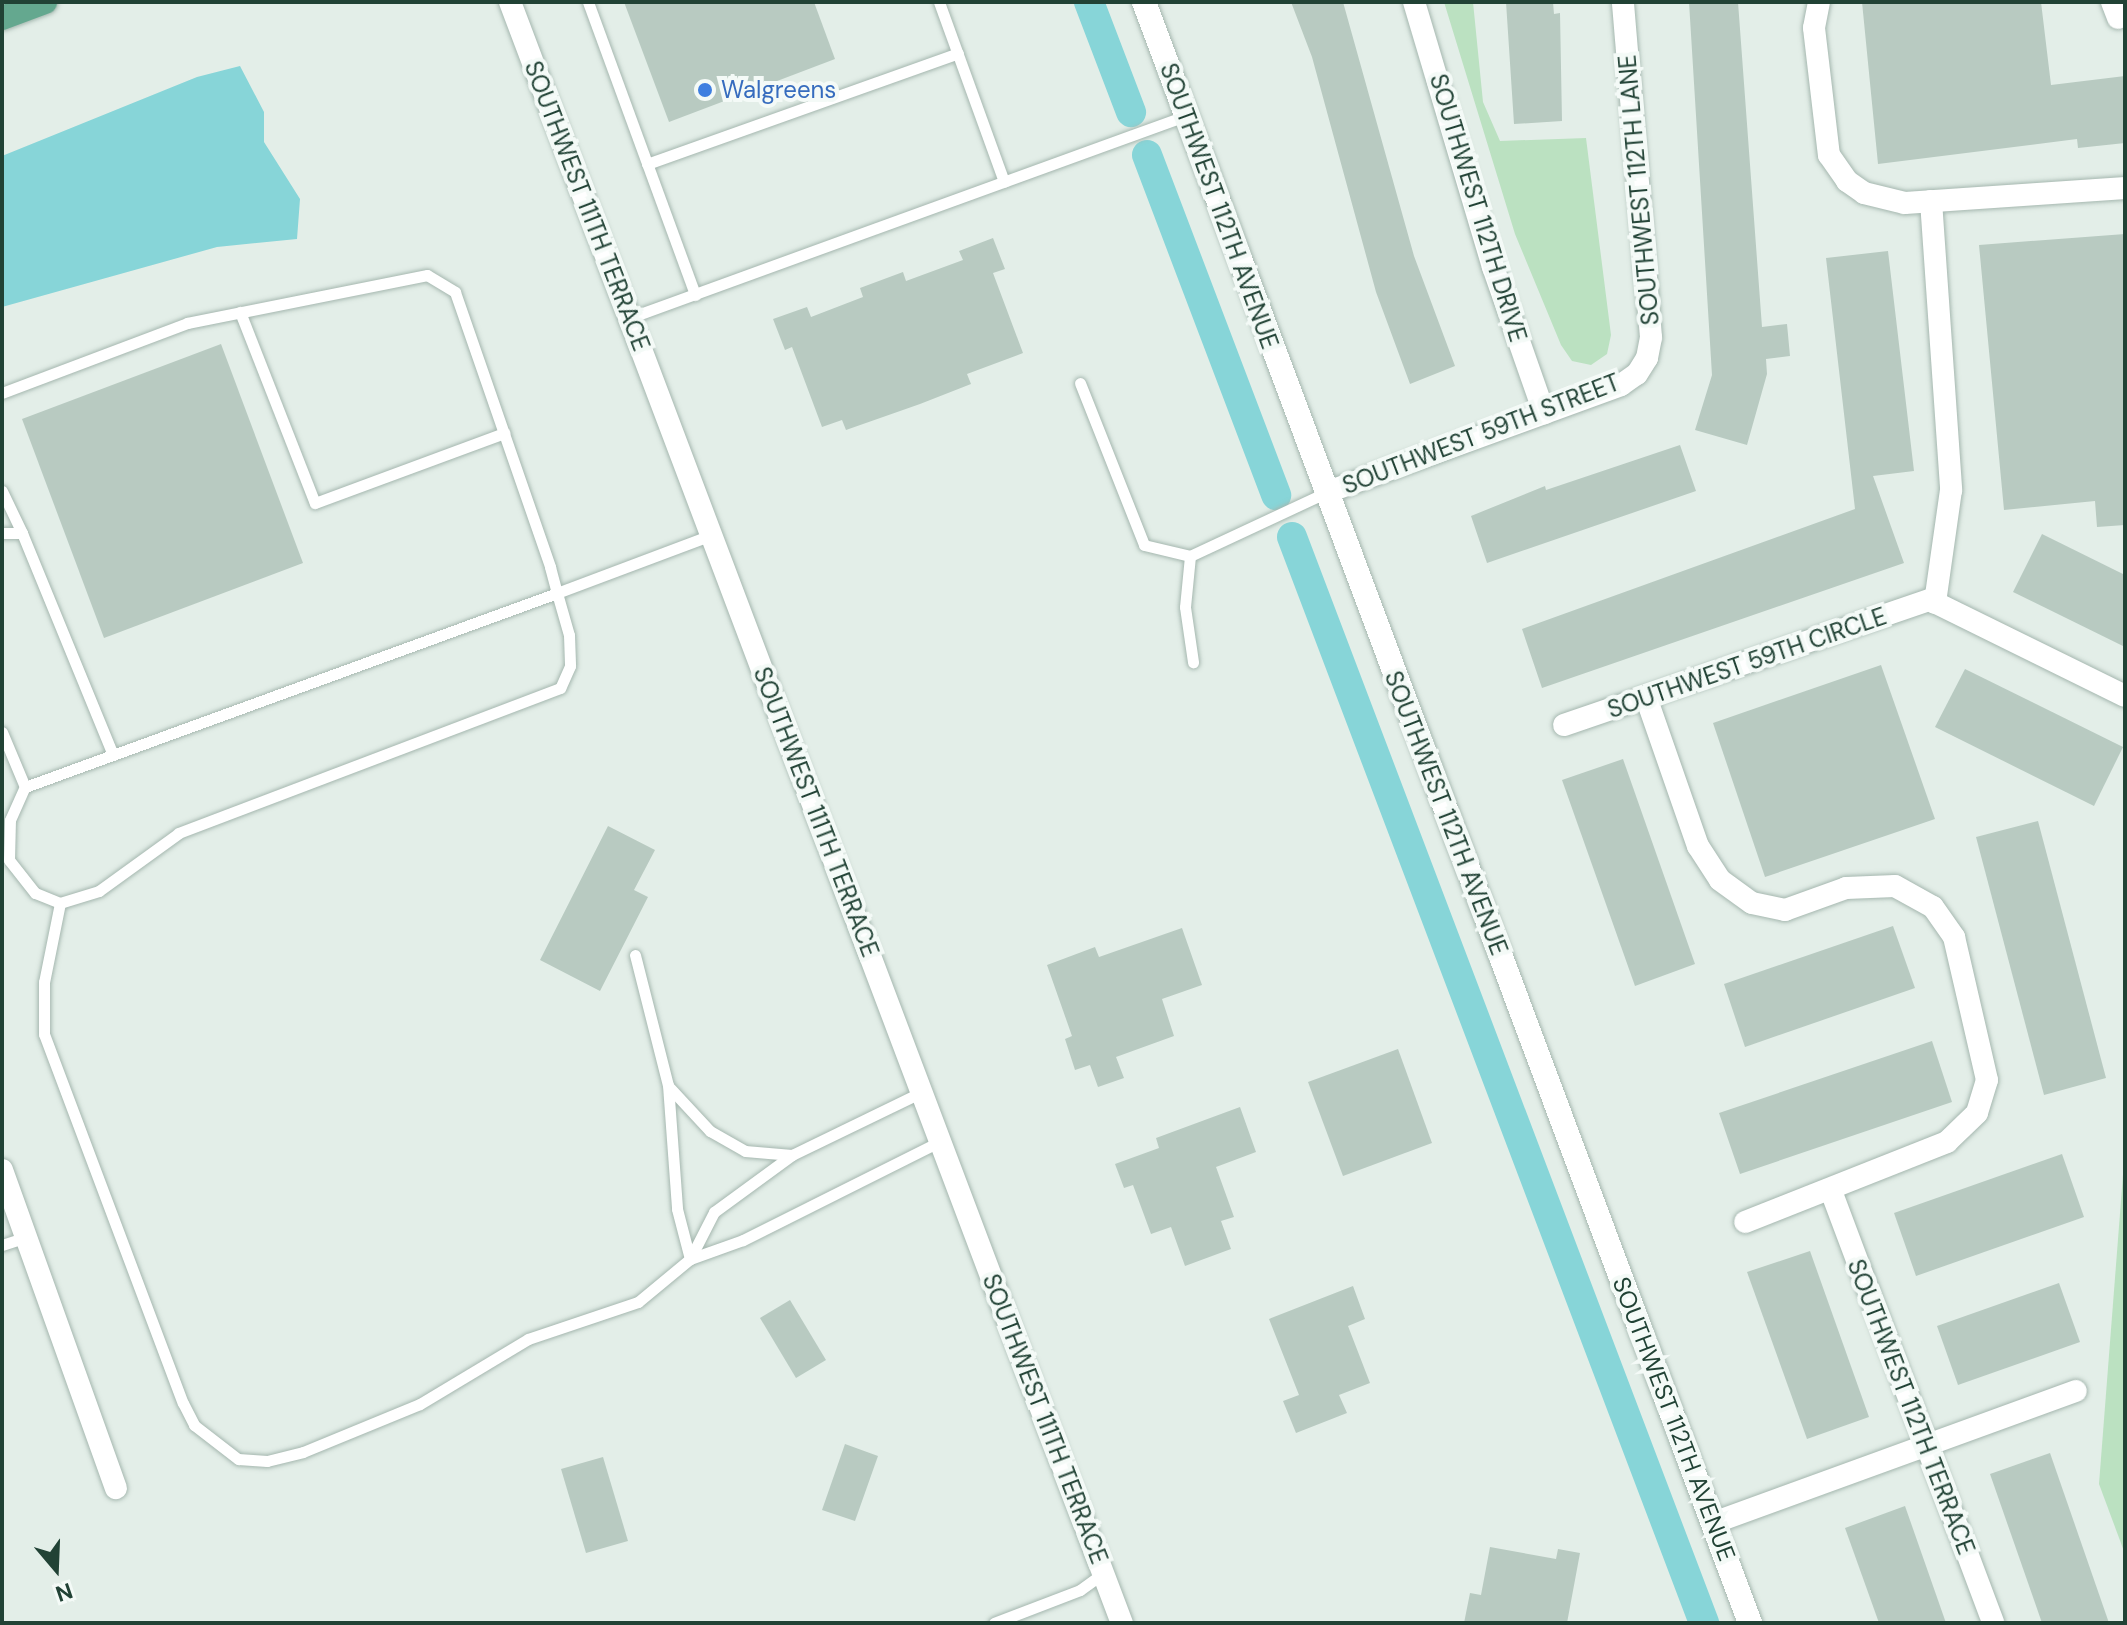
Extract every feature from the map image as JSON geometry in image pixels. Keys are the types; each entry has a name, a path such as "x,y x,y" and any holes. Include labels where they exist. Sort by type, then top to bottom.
{"main road":[{"path":"2,18 45,2"}],"street":[{"name":"SOUTHWEST 111TH TERRACE","path":"510,2 1122,1623"},
{"name":"SOUTHWEST 112TH AVENUE","path":"1144,2 1750,1623"},
{"name":"SOUTHWEST 112TH DRIVE","path":"1414,2 1493,267 1544,413"},
{"name":"SOUTHWEST 112TH LANE","path":"1623,2 1651,337 1637,374"},
{"path":"1819,2 1814,28 1826,139 1829,155 1847,181 1884,199 1931,201 2125,188"},
{"path":"1931,201 1951,490 1932,602 2125,696"},
{"name":"SOUTHWEST 59TH STREET","path":"1325,493 1544,413 1637,374"},
{"name":"SOUTHWEST 59TH CIRCLE","path":"1564,725 1932,602"},
{"path":"1646,697 1698,846 1720,880 1752,903 1785,910 1846,888 1895,886 1933,907 1954,937 1987,1080 1977,1113 1947,1142 1831,1191 1745,1222"},
{"path":"2,1170 110,1481"},
{"name":"SOUTHWEST 112TH TERRACE","path":"1831,1191 1924,1446 1993,1623"},
{"path":"1713,1523 2076,1391"}],"lane":[{"path":"588,2 695,295"},
{"path":"939,2 1004,182"},
{"path":"647,164 958,53"},
{"path":"629,318 1185,116"},
{"path":"2,393 187,323 427,275 455,292 504,433 557,593 569,635 570,666 560,688 179,833 99,891 60,903 35,893 9,860 10,820 25,787 557,593 711,535"},
{"path":"240,312 315,503 504,433"},
{"path":"1080,383 1144,545 1190,556 1325,493"},
{"path":"2,491 113,755"},
{"path":"2,533 22,533"},
{"path":"1190,556 1185,607 1193,662"},
{"path":"2,732 25,787"},
{"path":"60,903 44,982 44,1034 183,1403 194,1425 238,1459 267,1461 303,1452 420,1404 528,1339 638,1302 690,1259 743,1240 941,1141"},
{"path":"635,955 668,1085 677,1209 690,1259"},
{"path":"668,1085 710,1131 745,1151 792,1155"},
{"path":"690,1259 714,1212 792,1155 922,1092"},
{"path":"2,1245 26,1237"},
{"path":"994,1623 1080,1590 1103,1573"}],"green space":[{"path":"1444,2 1473,2 1483,102 1500,141 1586,138 1611,335 1607,354 1591,365 1572,361 1561,345 1515,234"},
{"path":"2125,1149 2125,1554 2099,1484"}],"water":[{"path":"240,66 264,112 264,142 300,199 297,239 217,247 2,307 2,156 197,77"}],"building":[{"name":"Walgreens","path":"624,2 814,2 835,59 669,122"},
{"path":"1291,2 1343,2 1414,256 1455,366 1410,384 1376,292 1312,57"},
{"path":"1506,2 1553,2 1554,14 1560,13 1562,121 1514,124"},
{"path":"1689,2 1738,2 1762,327 1787,324 1790,356 1766,359 1767,374 1747,445 1695,430 1712,375"},
{"path":"1862,2 2041,2 2051,85 2125,76 2125,143 2078,148 2077,139 1878,164"},
{"path":"2125,234 2125,525 2097,527 2095,501 2004,510 1979,245"},
{"path":"993,238 1005,269 993,273 1023,353 967,374 971,384 920,404 846,430 842,420 822,427 792,347 785,350 773,319 807,307 811,317 863,297 860,288 903,272 906,281 963,260 959,251"},
{"path":"1888,251 1914,471 1873,476 1904,563 1542,688 1522,629 1855,509 1826,258"},
{"path":"221,344 303,563 104,638 22,419"},
{"path":"1680,445 1696,491 1487,563 1471,516 1545,486 1546,490"},
{"path":"2042,534 2125,575 2125,647 2013,592"},
{"path":"1881,665 1935,819 1765,877 1713,723"},
{"path":"1965,669 2123,747 2094,806 1935,727"},
{"path":"1623,759 1695,964 1635,986 1562,780"},
{"path":"2038,821 2106,1078 2044,1095 1976,837"},
{"path":"608,826 655,850 634,890 648,897 600,991 540,960"},
{"path":"1893,926 1915,988 1745,1047 1724,984"},
{"path":"1182,928 1202,985 1162,999 1174,1036 1116,1057 1124,1078 1098,1087 1090,1065 1075,1070 1065,1039 1072,1036 1047,965 1095,947 1099,957"},
{"path":"1932,1041 1952,1102 1740,1174 1719,1113"},
{"path":"1398,1049 1432,1143 1343,1176 1308,1082"},
{"path":"1240,1107 1256,1152 1216,1167 1234,1217 1221,1221 1231,1249 1185,1266 1171,1227 1151,1234 1133,1185 1124,1188 1115,1164 1159,1148 1156,1138"},
{"path":"2062,1154 2084,1217 1916,1276 1894,1213"},
{"path":"1810,1251 1869,1417 1807,1439 1747,1272"},
{"path":"2059,1283 2080,1342 1958,1385 1937,1326"},
{"path":"1353,1286 1365,1319 1348,1326 1370,1383 1339,1395 1347,1413 1296,1433 1283,1401 1299,1395 1269,1319"},
{"path":"790,1300 826,1360 796,1378 760,1318"},
{"path":"845,1444 878,1456 855,1521 822,1510"},
{"path":"2050,1453 2109,1623 2042,1623 1990,1474"},
{"path":"603,1457 628,1541 586,1553 561,1469"},
{"path":"1905,1506 1946,1623 1879,1623 1845,1528"},
{"path":"1490,1547 1556,1559 1558,1549 1580,1553 1567,1623 1464,1623 1470,1593 1481,1595"}],"waterway":[{"path":"1089,2 1131,112"},
{"path":"1147,155 1276,495"},
{"path":"1292,537 1704,1623"}],"place":[{"name":"Walgreens","path":"705,90"}]}
